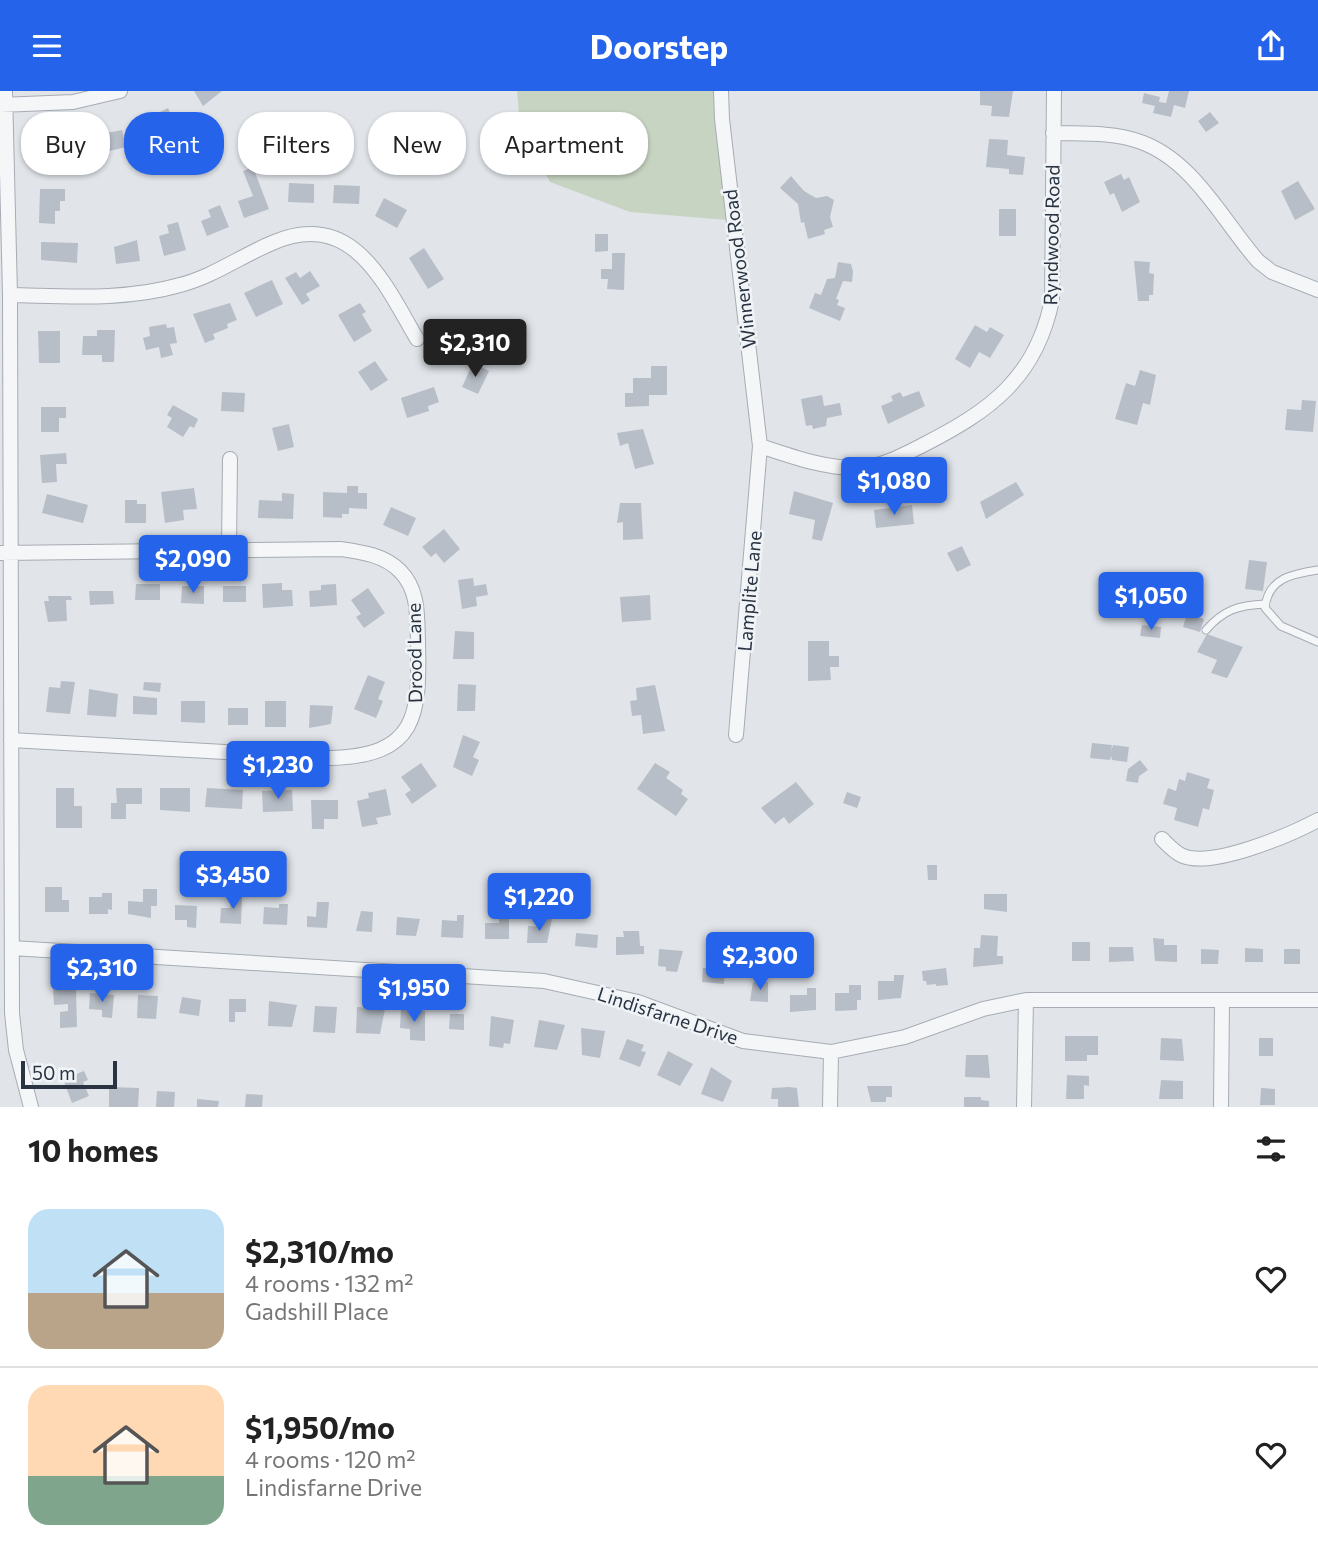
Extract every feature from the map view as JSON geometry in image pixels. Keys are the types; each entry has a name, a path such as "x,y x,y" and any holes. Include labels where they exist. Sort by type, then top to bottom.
{"street":[{"path":"31,1107 6,1014 12,948 11,740 4,553 10,295 4,100 73,102 120,91"},
{"name":"Winnerwood Road","path":"722,91 722,119 760,446"},
{"name":"Ryndwood Road","path":"760,446 845,467 878,465 965,423 1009,390 1043,332 1052,300 1054,91"},
{"path":"1053,133 1115,136 1153,147 1188,174 1258,261 1272,272 1318,290"},
{"path":"10,295 117,296 158,290 198,279 289,237 326,237 348,244 363,255 386,285 417,339"},
{"name":"Lamplite Lane","path":"736,734 760,446"},
{"path":"229,549 230,459"},
{"name":"Drood Lane","path":"4,553 341,549 380,557 400,571 412,588 415,600 419,698 413,718 393,744 366,756 330,758 11,740"},
{"path":"1162,839 1184,857 1199,858 1250,849 1318,820"},
{"name":"Lindisfarne Drive","path":"12,948 544,981 638,1002 743,1041 831,1052 905,1037 983,1009 1026,1000 1318,1000"},
{"path":"1024,1107 1026,1000"},
{"path":"1221,1107 1222,1000"},
{"path":"830,1107 831,1052"}],"lane":[{"path":"1318,570 1279,580 1266,593 1265,604 1272,618 1281,626 1318,642"},
{"path":"1206,629 1220,614 1247,605 1265,604"}],"green space":[{"path":"517,91 714,91 727,220 630,212 550,182 546,175 648,175 648,112 519,112"}],"building":[{"path":"194,91 222,91 203,106"},
{"path":"980,91 1013,91 1009,117 991,116 992,106 980,105"},
{"path":"1169,91 1189,91 1185,108 1174,105 1171,117 1153,113 1155,106 1142,103 1144,93 1160,97 1159,102 1166,103"},
{"path":"1210,112 1219,123 1206,132 1198,121"},
{"path":"122,130 124,147 110,151 110,132"},
{"path":"989,139 1008,140 1007,155 1025,157 1023,175 1009,174 1009,169 986,167"},
{"path":"1121,174 1124,180 1129,177 1140,202 1122,212 1114,193 1110,195 1104,182"},
{"path":"245,175 256,175 269,209 244,218 238,201 253,196"},
{"path":"791,176 804,191 816,198 827,196 834,200 830,217 833,227 824,230 825,234 808,239 804,222 801,223 798,204 780,188"},
{"path":"1298,181 1315,209 1295,220 1281,191"},
{"path":"289,183 314,184 314,203 288,202"},
{"path":"334,185 360,186 359,204 333,203"},
{"path":"40,189 65,189 65,201 60,201 60,211 55,211 55,224 39,223"},
{"path":"384,198 407,210 397,228 375,216"},
{"path":"220,205 229,227 207,236 201,221 211,217 208,210"},
{"path":"999,209 1016,209 1016,236 999,236"},
{"path":"178,222 186,250 164,256 159,236 169,233 167,225"},
{"path":"595,234 608,234 608,251 595,252"},
{"path":"137,240 140,261 116,264 114,247"},
{"path":"41,242 78,243 77,263 41,260"},
{"path":"424,248 444,279 428,289 409,258"},
{"path":"612,253 625,253 624,290 607,289 608,279 601,279 601,269 612,269"},
{"path":"1134,261 1150,262 1149,273 1154,274 1153,295 1149,295 1149,301 1138,301"},
{"path":"838,262 851,264 853,271 852,282 843,281 836,299 839,300 837,305 845,308 840,321 809,308 815,293 821,295 827,279 835,278"},
{"path":"310,271 320,286 306,294 310,300 302,305 285,278 296,272 300,278"},
{"path":"272,280 283,304 256,317 244,293"},
{"path":"230,303 237,320 227,324 228,328 213,334 215,339 205,343 193,314"},
{"path":"360,303 366,312 362,314 372,331 354,342 338,315"},
{"path":"166,324 167,328 174,327 177,343 170,344 173,355 161,358 159,347 146,350 143,338 150,336 149,327"},
{"path":"975,325 987,332 990,327 1004,335 990,358 979,352 970,368 955,359"},
{"path":"97,330 115,330 114,362 102,362 102,355 82,355 83,336 97,336"},
{"path":"38,331 60,331 60,363 39,363"},
{"path":"375,361 388,380 371,391 358,372"},
{"path":"473,363 489,371 478,394 462,387"},
{"path":"651,366 667,366 667,395 649,395 649,406 625,407 625,393 633,393 633,378 651,378"},
{"path":"1140,370 1156,375 1150,405 1143,403 1137,425 1115,419 1126,383 1135,386"},
{"path":"434,387 439,402 428,406 429,411 407,418 401,398"},
{"path":"919,391 925,406 888,424 881,406 893,401 891,396 900,392 903,397"},
{"path":"222,392 245,393 244,412 221,411"},
{"path":"822,395 824,406 840,403 842,415 827,418 826,426 813,429 812,425 806,426 801,399"},
{"path":"1302,400 1316,401 1313,432 1285,430 1287,409 1301,410"},
{"path":"173,405 198,419 194,428 190,426 183,437 167,427 172,418 167,415"},
{"path":"41,407 66,407 66,418 59,418 59,432 41,432"},
{"path":"289,424 294,447 278,451 272,428"},
{"path":"643,429 654,464 635,469 628,443 620,446 617,433"},
{"path":"66,453 67,464 56,464 57,482 42,483 40,455"},
{"path":"1016,482 1024,495 986,519 980,502"},
{"path":"347,486 358,486 358,493 367,493 367,509 349,508 349,514 342,514 342,518 323,517 323,492 347,493"},
{"path":"194,488 197,509 183,510 184,520 165,523 161,492"},
{"path":"794,491 833,503 822,541 812,539 815,520 789,514"},
{"path":"282,493 294,494 293,519 258,518 259,500 282,501"},
{"path":"47,494 88,505 83,523 42,513"},
{"path":"125,500 137,500 137,504 146,504 146,523 125,523"},
{"path":"620,503 641,503 643,539 623,540 623,522 617,523"},
{"path":"912,505 914,524 876,528 874,510"},
{"path":"391,507 416,518 408,536 383,525"},
{"path":"444,529 460,549 444,563 436,553 431,557 422,547"},
{"path":"962,546 971,565 957,572 947,553"},
{"path":"1249,560 1267,562 1263,591 1245,589"},
{"path":"473,578 474,586 486,584 488,595 476,597 477,606 462,609 458,580"},
{"path":"282,583 282,590 292,590 293,606 263,608 262,584"},
{"path":"136,584 160,584 160,600 135,600"},
{"path":"336,584 337,605 310,607 309,591 321,590 321,585"},
{"path":"182,586 204,586 204,604 181,603"},
{"path":"223,586 246,586 246,602 223,602"},
{"path":"368,588 385,613 364,628 356,617 361,614 351,600"},
{"path":"89,591 113,591 114,604 90,605"},
{"path":"650,595 651,620 622,622 620,597"},
{"path":"48,596 71,596 72,600 66,600 67,621 48,622 44,601 49,601"},
{"path":"1187,614 1204,619 1200,632 1183,627"},
{"path":"1142,625 1161,627 1160,638 1140,636"},
{"path":"455,631 474,632 474,659 453,659"},
{"path":"1207,634 1243,647 1227,678 1211,673 1217,660 1197,652"},
{"path":"808,641 829,641 829,656 839,656 839,667 830,667 831,680 808,681"},
{"path":"368,675 385,682 378,699 383,701 376,718 354,709"},
{"path":"61,681 75,682 70,714 46,712 49,687 60,688"},
{"path":"144,682 161,683 160,692 143,690"},
{"path":"458,684 476,685 475,711 457,711"},
{"path":"655,685 665,731 643,734 641,715 632,716 630,701 637,700 636,688"},
{"path":"89,689 118,694 116,717 87,715"},
{"path":"133,696 157,698 157,715 133,714"},
{"path":"181,701 205,701 205,723 181,722"},
{"path":"265,701 286,701 286,727 265,727"},
{"path":"310,705 333,706 331,724 309,728"},
{"path":"228,708 248,708 248,725 228,725"},
{"path":"463,735 480,742 473,757 479,760 472,776 453,767"},
{"path":"1092,743 1112,745 1111,752 1113,745 1129,747 1127,762 1112,760 1111,756 1110,760 1090,758"},
{"path":"1140,760 1148,770 1139,776 1138,783 1126,781 1128,769"},
{"path":"421,763 437,786 412,804 405,794 411,790 401,777"},
{"path":"655,763 670,772 666,778 683,790 681,794 688,799 676,816 637,789"},
{"path":"1187,772 1210,779 1207,788 1214,790 1209,810 1203,808 1198,827 1174,820 1177,808 1163,804 1168,788 1176,791 1179,779 1185,781"},
{"path":"796,782 814,804 789,824 784,817 775,824 761,808"},
{"path":"56,788 74,788 74,806 82,806 82,828 56,828"},
{"path":"116,788 142,788 142,804 126,804 126,819 111,819 111,803 117,803"},
{"path":"160,788 190,788 190,812 160,810"},
{"path":"207,788 243,790 242,809 205,807"},
{"path":"386,789 391,815 376,818 378,824 362,827 357,801 369,798 368,793"},
{"path":"292,790 293,811 263,812 262,791"},
{"path":"847,792 861,797 857,808 843,803"},
{"path":"311,800 338,800 338,819 324,819 324,829 312,829"},
{"path":"927,865 937,865 937,880 928,880"},
{"path":"45,887 62,887 62,900 69,900 69,912 45,912"},
{"path":"143,889 157,889 157,906 151,906 151,918 128,914 128,901 143,902"},
{"path":"102,893 112,893 112,910 108,909 108,914 89,914 89,897 102,897"},
{"path":"984,894 1007,894 1007,912 984,909"},
{"path":"230,895 242,896 241,924 220,923 221,908 230,908"},
{"path":"317,902 329,902 327,928 307,927 307,916 316,917"},
{"path":"279,904 288,904 287,925 263,924 264,907 279,908"},
{"path":"175,905 197,906 196,928 187,927 187,920 175,920"},
{"path":"499,909 509,909 509,939 485,939 485,923 499,923"},
{"path":"361,911 373,912 372,932 356,931"},
{"path":"457,915 464,915 463,938 441,937 442,920 457,921"},
{"path":"397,917 420,919 416,936 396,935"},
{"path":"543,919 552,919 547,943 527,943 528,926 542,927"},
{"path":"623,931 639,931 640,946 644,946 644,954 616,955 616,937 624,937"},
{"path":"576,933 598,935 597,948 575,946"},
{"path":"981,935 998,936 997,956 1003,956 1003,964 973,967 974,948 980,948"},
{"path":"1153,938 1164,939 1164,945 1177,945 1177,962 1155,961"},
{"path":"1072,942 1090,942 1090,961 1072,961"},
{"path":"1109,947 1133,947 1134,961 1109,962"},
{"path":"1245,948 1263,949 1263,962 1245,962"},
{"path":"659,949 683,951 677,972 666,971 666,967 658,966"},
{"path":"1201,949 1219,950 1218,964 1201,964"},
{"path":"1284,949 1300,949 1300,964 1284,964"},
{"path":"712,962 725,963 724,984 702,982 703,968 711,968"},
{"path":"946,968 948,985 927,985 926,981 923,981 922,971"},
{"path":"894,975 904,975 901,998 878,1000 878,981 894,981"},
{"path":"753,982 768,982 768,1002 750,1001"},
{"path":"849,985 861,985 861,1000 857,1000 857,1010 835,1011 835,993 849,993"},
{"path":"53,988 76,990 77,1027 60,1028 60,1012 68,1011 68,1004 54,1005"},
{"path":"807,988 816,988 816,1010 790,1012 790,995 807,995"},
{"path":"90,993 114,995 112,1018 102,1017 102,1010 89,1009"},
{"path":"138,995 158,996 156,1019 137,1018"},
{"path":"182,997 201,1000 199,1016 179,1013"},
{"path":"229,999 246,999 246,1012 235,1012 235,1022 229,1022"},
{"path":"269,1001 297,1005 292,1027 268,1026"},
{"path":"315,1006 337,1007 335,1033 313,1032"},
{"path":"357,1007 385,1009 380,1034 356,1033"},
{"path":"401,1010 425,1011 425,1041 410,1040 410,1029 400,1028"},
{"path":"450,1014 464,1014 464,1030 449,1029"},
{"path":"491,1016 514,1020 510,1044 504,1043 503,1048 489,1046"},
{"path":"539,1020 565,1025 557,1050 534,1047"},
{"path":"581,1028 605,1031 600,1058 582,1055"},
{"path":"1065,1036 1098,1036 1098,1055 1087,1055 1087,1061 1065,1061"},
{"path":"1161,1038 1182,1039 1184,1061 1160,1060"},
{"path":"1259,1038 1273,1038 1273,1056 1259,1056"},
{"path":"627,1039 644,1045 641,1051 646,1052 640,1067 619,1059"},
{"path":"668,1051 693,1064 680,1086 657,1075"},
{"path":"966,1055 988,1055 990,1078 965,1077"},
{"path":"711,1067 732,1081 723,1102 701,1094"},
{"path":"84,1071 88,1080 83,1082 89,1096 72,1103 63,1079"},
{"path":"1067,1075 1089,1076 1089,1086 1084,1085 1084,1099 1066,1099"},
{"path":"1161,1080 1183,1081 1183,1099 1159,1099"},
{"path":"867,1086 892,1086 892,1097 886,1097 886,1102 871,1102"},
{"path":"109,1087 139,1088 138,1107 109,1107"},
{"path":"772,1088 797,1088 799,1107 778,1107 778,1099 771,1099"},
{"path":"1261,1088 1275,1089 1275,1105 1260,1105"},
{"path":"157,1091 175,1092 174,1107 156,1107"},
{"path":"246,1094 263,1095 262,1107 245,1107"},
{"path":"964,1097 981,1097 981,1100 989,1101 989,1107 964,1107"},
{"path":"197,1099 219,1101 218,1107 197,1107"}]}
